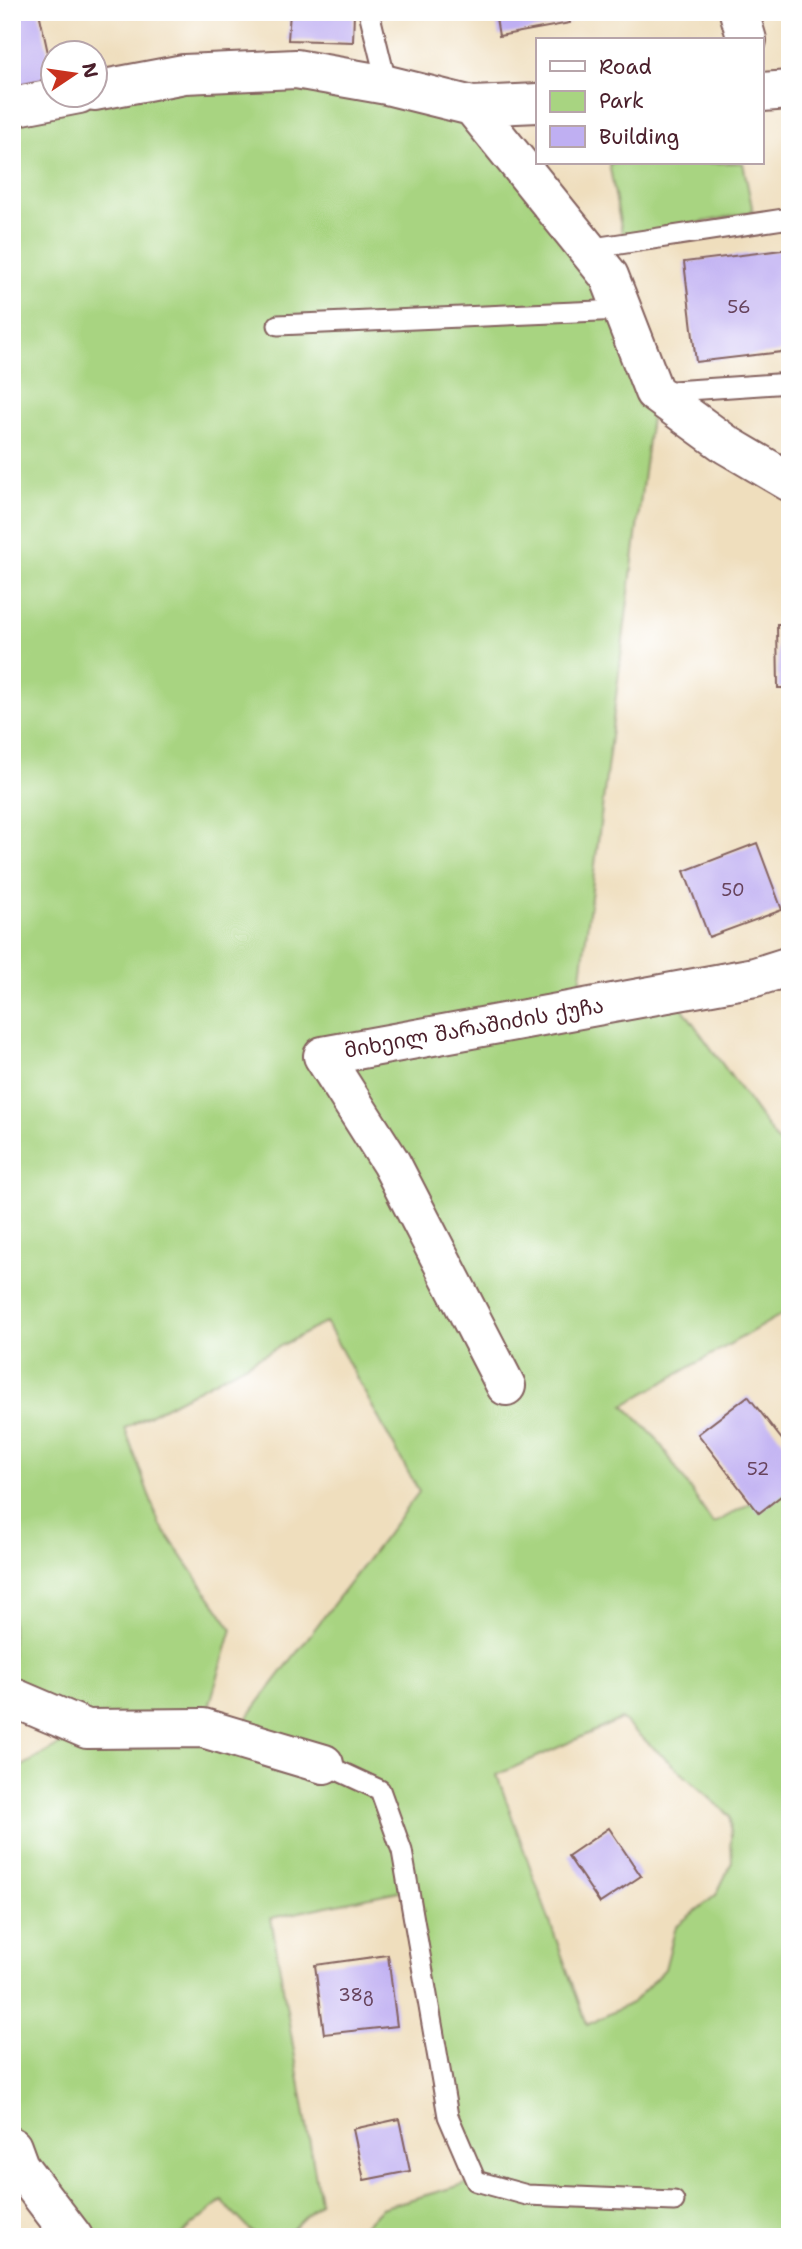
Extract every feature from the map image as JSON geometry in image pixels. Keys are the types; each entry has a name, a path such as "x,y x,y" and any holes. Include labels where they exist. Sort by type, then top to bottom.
{"street":[{"path":"739,12 746,38"},
{"path":"108,88 184,74 296,69 387,85 472,106 536,103"},
{"path":"764,92 790,90"},
{"path":"12,107 38,102"},
{"path":"472,106 609,276 654,392 727,445 790,482"},
{"name":"მიხეილ შარაშიძის ქუჩა","path":"506,1386 391,1163 323,1056 755,977 790,966"},
{"path":"12,1697 87,1729 202,1728 324,1763"},
{"path":"12,2147 19,2166 73,2237"}],"lane":[{"path":"369,12 387,85"},
{"path":"587,249 790,218"},
{"path":"278,325 622,310"},
{"path":"654,392 790,383"},
{"path":"324,1763 380,1790 402,1851 448,2116 476,2181 527,2195 674,2201"}],"green space":[{"path":"184,74 487,105 609,276 654,392 577,1009 671,992 790,1159 790,1321 784,1313 624,1405 657,1439 713,1524 790,1481 790,2237 353,2237 381,2208 475,2181 448,2116 408,1889 271,1918 320,2202 284,2237 257,2237 222,2201 178,2237 73,2237 12,2147 12,1772 87,1729 12,1697 12,107 38,102 38,108 108,108 108,89","holes":["326,1322 419,1492 233,1736 203,1727 232,1629 159,1523 125,1428","621,1719 730,1816 732,1862 716,1895 676,1926 665,1969 633,2002 587,2025 497,1775"]},
{"path":"609,164 743,164 753,212 623,238"}],"building":[{"path":"12,12 39,12 45,38 38,38 38,87 12,93"},
{"path":"290,12 354,12 353,42 288,40"},
{"path":"495,12 569,12 570,23 499,36"},
{"path":"790,249 790,351 696,362 684,262"},
{"path":"777,624 790,624 790,688 778,688"},
{"path":"757,843 782,910 709,937 684,871"},
{"path":"748,1396 790,1450 790,1489 759,1513 698,1434"},
{"path":"609,1828 641,1876 600,1903 568,1856"},
{"path":"388,1955 397,2026 324,2034 315,1965"},
{"path":"399,2119 410,2171 364,2180 353,2129"}]}
